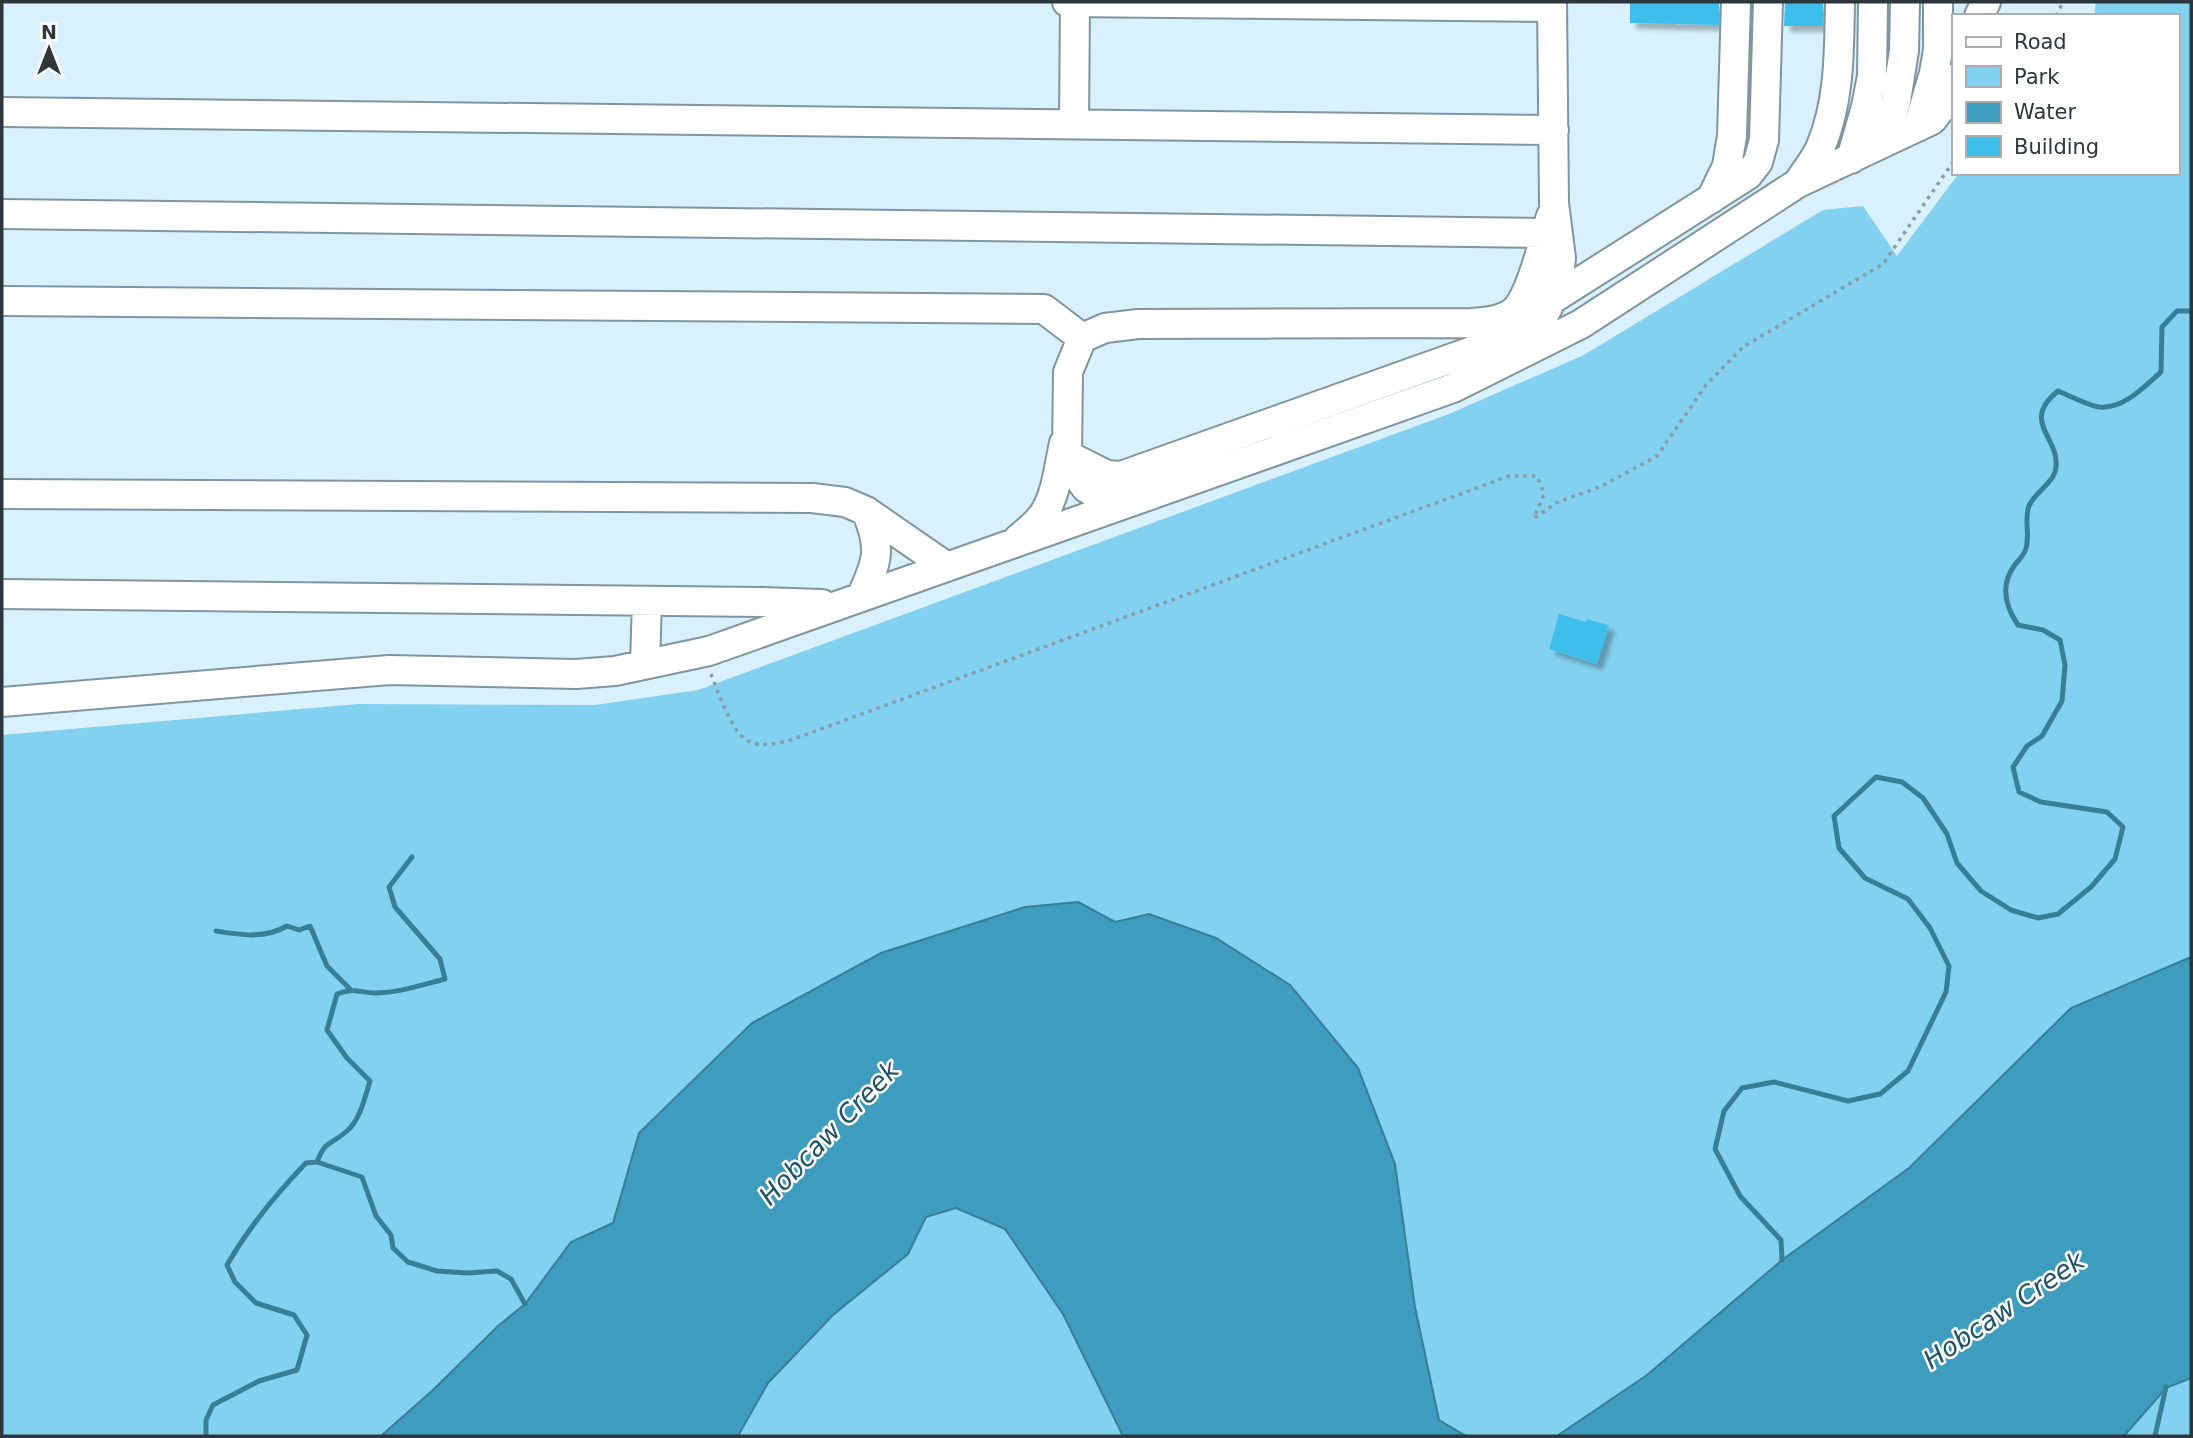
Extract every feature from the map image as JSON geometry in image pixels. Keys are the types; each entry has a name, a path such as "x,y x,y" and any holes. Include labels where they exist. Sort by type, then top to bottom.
{"street":[{"path":"1067,441 1084,466 1107,475 1121,476 1500,341 1528,328 1545,313 1558,287 1561,258 1554,203 1552,5 1068,2"},
{"path":"1074,124 1076,2"},
{"path":"1720,193 1732,136 1735,2"},
{"path":"1720,193 1745,146 1751,2"},
{"path":"1551,300 1748,176 1758,162 1764,140 1768,2"},
{"path":"1810,177 1833,111 1838,78 1840,2"},
{"path":"1810,177 1852,109 1859,2"},
{"path":"1873,2 1872,76 1866,107 1892,139"},
{"path":"1889,2 1888,48 1877,120 1892,139"},
{"path":"1892,139 1904,51 1905,2"},
{"path":"1892,139 1913,93 1919,47 1920,2"},
{"path":"1892,139 1934,73 1938,50 1938,2"},
{"path":"1892,139 1945,74 1950,33 1950,2"},
{"path":"2,702 389,670 576,674 615,671 703,652 1452,388 1581,324 1810,177 1892,139 1946,102 1952,82"},
{"path":"2,112 1553,130"},
{"path":"1129,502 1098,495 1086,488 1073,470 1067,441 1068,372 1082,338 1105,328 1138,324 1494,321 1515,311 1533,278 1554,203"},
{"path":"2,214 1546,233"},
{"path":"2,301 1044,309 1082,338"},
{"path":"1013,543 1039,520 1046,510 1067,441"},
{"path":"2,494 812,498 845,502 866,511 947,567"},
{"path":"850,601 875,562 876,534 866,511"},
{"path":"2,594 850,601"},
{"path":"645,664 647,601"}],"path":[{"path":"703,652 729,718 747,741 767,745 792,740 1509,476 1536,476 1544,494 1534,518 1558,502 1602,486 1657,456 1706,385 1743,348 1883,264 1952,163"}],"green space":[{"path":"2096,2 2191,2 2191,957 2071,1008 1909,1168 1783,1260 1647,1375 1557,1436 1466,1436 1439,1421 1415,1307 1290,985 1215,938 1149,914 1115,922 1078,902 639,1133 613,1223 571,1242 525,1304 381,1436 2,1436 2,735 359,704 595,705 698,690 1449,414 1584,355 1823,210 1863,206 1897,256 1958,175 2179,175 2179,14 2094,14","holes":["1559,615 1586,622 1588,619 1608,625 1597,664 1549,649"]},
{"path":"956,1208 1005,1229 1063,1314 1123,1436 738,1436 767,1383 833,1315 907,1254 926,1217"},
{"path":"2191,1378 2191,1436 2123,1436 2166,1387"}],"water":[{"name":"Hobcaw Creek","path":"1078,902 1115,922 1149,914 1216,938 1290,985 1358,1068 1395,1164 1415,1307 1439,1420 1466,1436 1123,1436 1063,1314 1005,1229 956,1208 926,1217 908,1254 833,1315 768,1383 738,1436 381,1436 525,1304 571,1242 613,1223 639,1133 752,1023 881,953 1025,907"},
{"name":"Hobcaw Creek","path":"2191,957 2191,1378 2166,1388 2124,1436 1557,1436 1647,1375 1782,1260 1909,1168 2071,1008"}],"building":[{"path":"1630,2 1719,2 1719,25 1630,23"},
{"path":"1785,2 1823,2 1823,26 1784,26"},
{"path":"1559,614 1609,625 1597,664 1549,649"}],"waterway":[{"path":"1782,1260 1781,1240 1740,1196 1715,1149 1724,1111 1742,1088 1774,1082 1848,1101 1880,1094 1908,1071 1946,992 1949,966 1930,928 1908,899 1865,878 1839,848 1834,816 1876,777 1902,782 1923,798 1947,834 1957,863 1981,891 2011,910 2038,918 2058,914 2091,887 2115,859 2123,827 2107,812 2041,802 2019,792 2013,767 2027,746 2042,736 2062,701 2065,665 2060,640 2043,630 2018,625 2007,603 2006,588 2010,573 2025,551 2029,506 2055,472 2054,450 2042,422 2042,413 2047,402 2058,391 2099,407 2117,405 2133,396 2161,372 2162,327 2177,311 2191,311"},
{"path":"317,1162 326,1146 352,1126 362,1108 370,1081 347,1058 327,1030 337,994 352,991 392,992 445,979 440,959 395,907 389,887 412,857"},
{"path":"216,931 253,935 270,933 287,926 299,930 310,926 327,966 350,989"},
{"path":"206,1436 206,1420 213,1405 259,1381 297,1370 307,1335 294,1315 256,1303 235,1282 227,1265 264,1211 306,1163 317,1162 362,1177 376,1216 391,1235 393,1248 408,1262 437,1271 497,1271 511,1279 525,1304"},
{"path":"2155,1436 2166,1387"}]}
